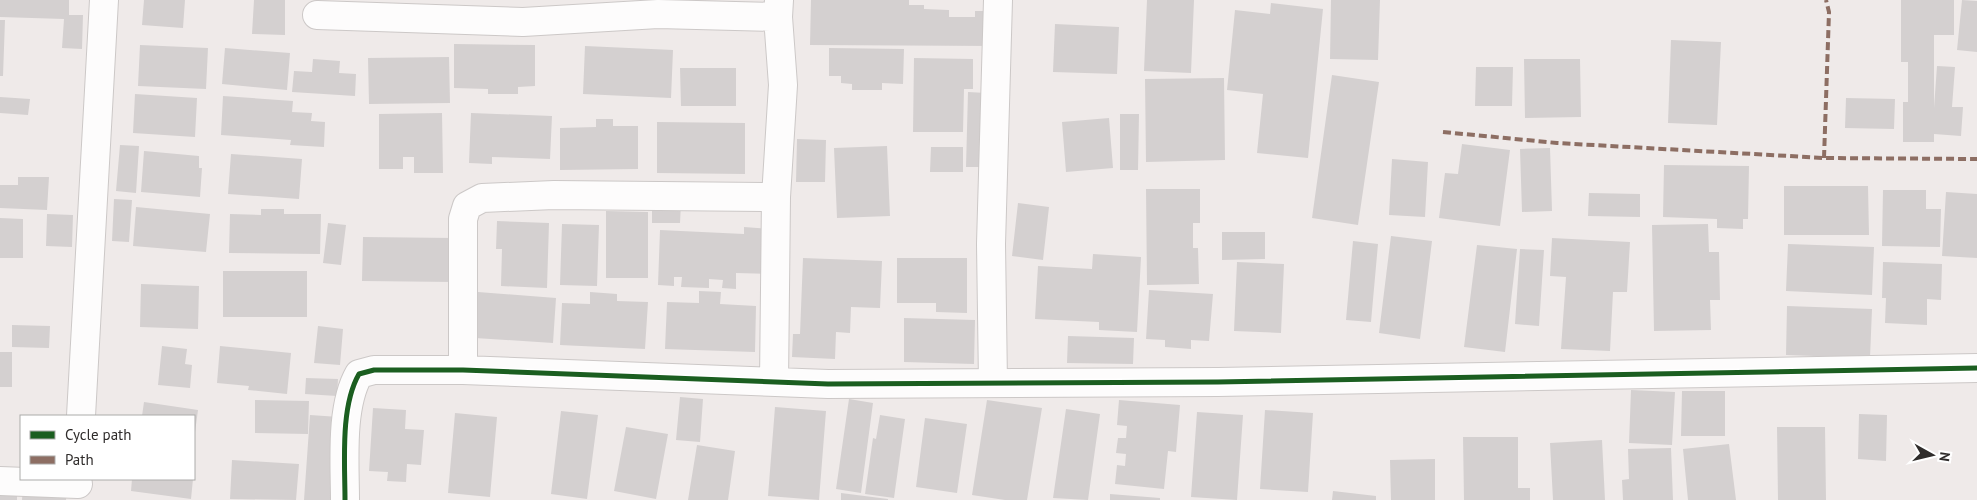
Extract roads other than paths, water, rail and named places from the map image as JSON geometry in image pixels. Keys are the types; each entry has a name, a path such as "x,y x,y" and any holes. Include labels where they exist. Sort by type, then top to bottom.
{"street":[{"path":"81,415 104,0"},
{"path":"993,383 991,244 998,0"},
{"path":"317,15 523,22 779,9 783,85 776,197 774,382"},
{"path":"463,370 462,219 467,206 482,198 554,195 776,197"},
{"path":"345,500 345,427 354,383 359,374 374,370 463,370 828,384 1228,382 1977,368"},
{"path":"0,482 77,488"}]}
